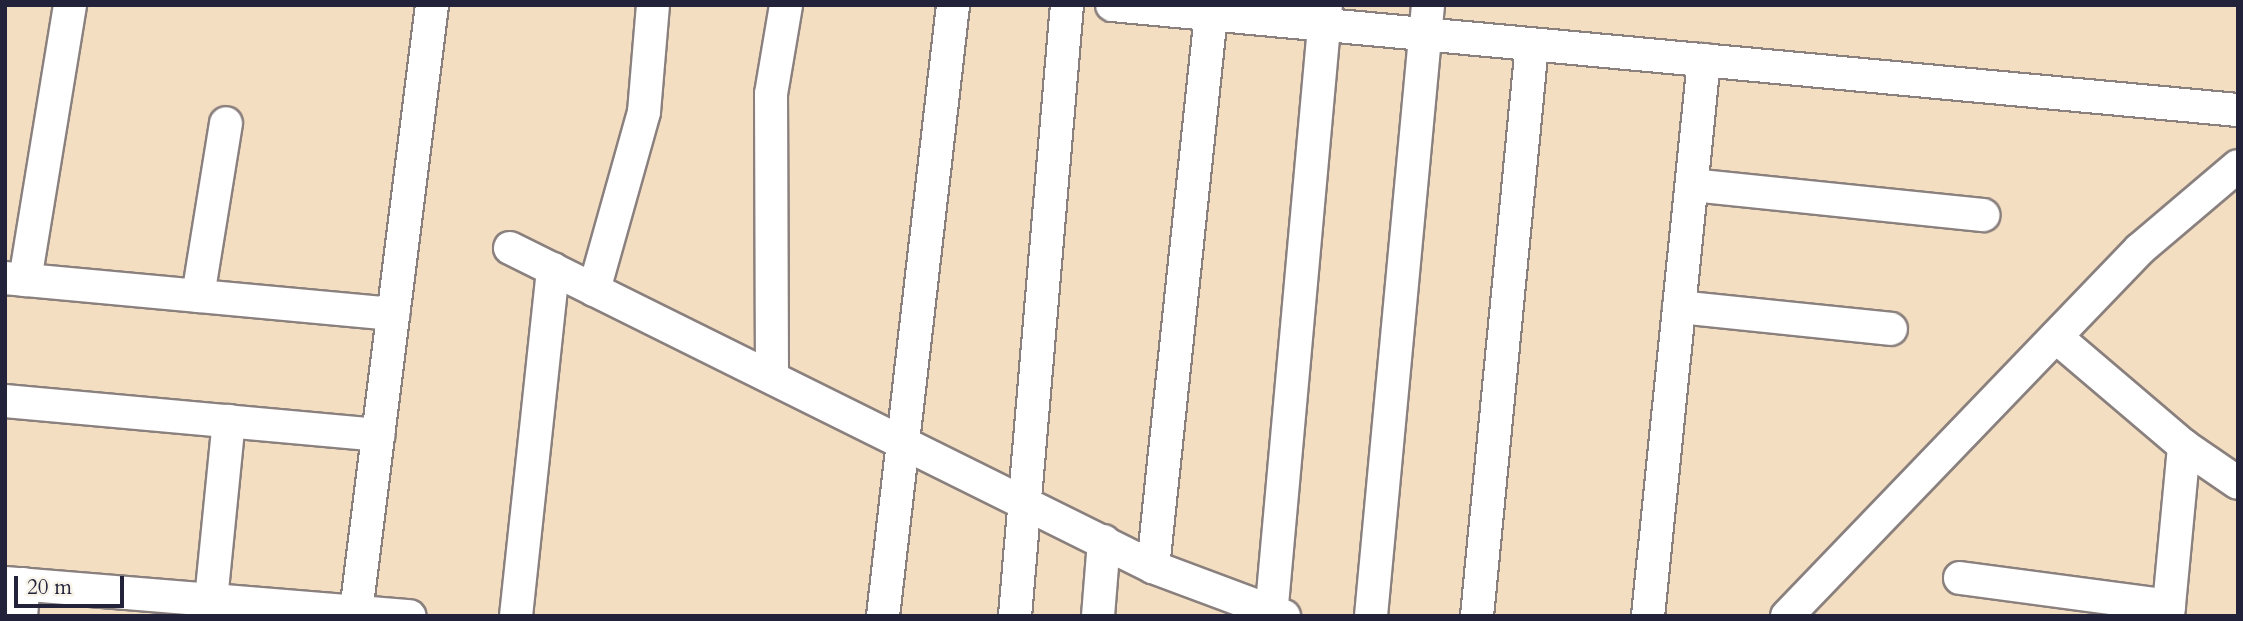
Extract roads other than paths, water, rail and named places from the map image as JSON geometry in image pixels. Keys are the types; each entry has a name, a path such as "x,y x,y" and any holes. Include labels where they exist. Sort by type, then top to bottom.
{"street":[{"path":"70,5 15,279 393,314"},
{"path":"370,614 378,435 432,5"},
{"path":"594,290 644,112 653,5"},
{"path":"772,377 771,94 786,5"},
{"path":"883,616 953,5"},
{"path":"1015,616 1067,5"},
{"path":"1112,5 1427,20 1532,45 2238,110"},
{"path":"1153,567 1212,10"},
{"path":"510,248 1025,500 1153,567 1276,614 1325,15"},
{"path":"1371,616 1427,20"},
{"path":"1477,616 1532,45"},
{"path":"1648,616 1704,60"},
{"path":"198,296 226,123"},
{"path":"1787,616 2140,249 2238,166"},
{"path":"1692,185 1983,215"},
{"path":"516,616 553,270"},
{"path":"1679,307 1891,330"},
{"path":"2056,337 2184,446 2238,483"},
{"path":"5,401 378,435"},
{"path":"211,600 229,421"},
{"path":"1960,578 2168,611 2184,446"},
{"path":"1098,616 1104,541"},
{"path":"21,616 15,583 134,605 211,600 255,610 410,616"}]}
